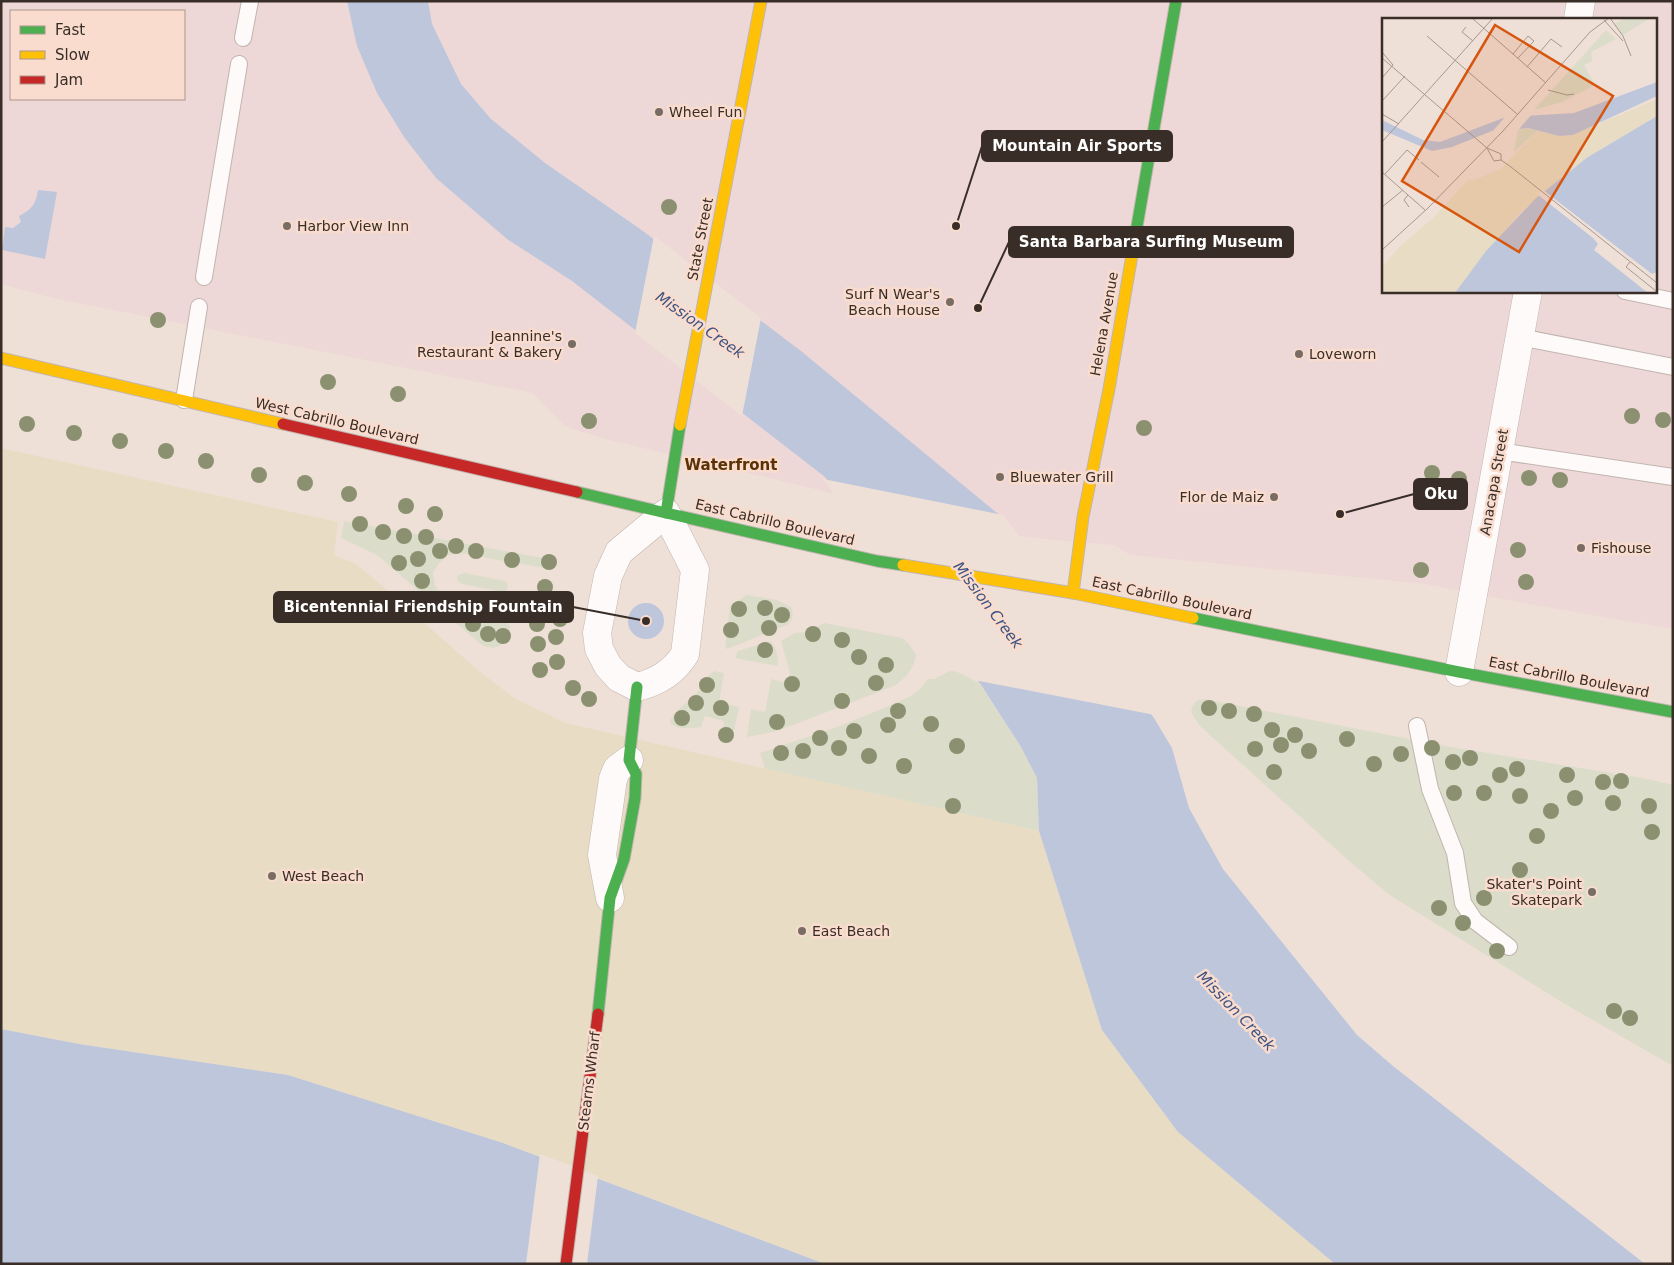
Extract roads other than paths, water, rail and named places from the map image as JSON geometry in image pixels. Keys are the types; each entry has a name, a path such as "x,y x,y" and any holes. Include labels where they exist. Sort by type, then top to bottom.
{"main road":[{"name":"State Street","path":"666,512 687,385 761,1"},
{"name":"Helena Avenue","path":"1070,593 1176,1"},
{"name":"West Cabrillo Boulevard","path":"1,358 666,512"},
{"name":"East Cabrillo Boulevard","path":"666,512 877,561 1070,593 1459,672 1673,712"},
{"name":"Stearns Wharf","path":"629,760 637,687"},
{"name":"Stearns Wharf","path":"566,1264 595,1042 610,898"}],"street":[{"path":"1578,18 1581,1"},
{"name":"Anacapa Street","path":"1459,672 1528,292"},
{"path":"666,512 695,570 685,654 678,665 667,674 651,684 637,687 619,678 608,666 599,649 597,634 608,576 619,552 666,512"},
{"name":"Stearns Wharf","path":"610,898 602,855 613,779 617,769 629,760"}],"lane":[{"path":"243,38 250,1"},
{"path":"204,277 239,64"},
{"path":"1630,292 1673,301"},
{"path":"184,400 199,307"},
{"path":"1520,337 1673,367"},
{"path":"1499,451 1673,477"},
{"path":"1417,726 1430,789 1455,853 1463,903 1475,922 1509,947"}],"water":[{"name":"Mission Creek","path":"347,1 428,1 432,24 461,84 491,119 545,163 643,231 801,351 1003,518 1154,718 1172,748 1189,808 1223,869 1357,1035 1393,1066 1645,1264 1335,1264 1178,1132 1102,1030 1039,831 1037,778 1021,747 981,685 825,477 572,281 507,239 436,178 404,137 377,93 357,46"},
{"path":"38,190 57,192 45,259 2,250 5,227 13,228 21,222 19,216 33,206"},
{"path":"646,603 659,608 664,621 659,634 646,639 633,634 628,621 633,608"},
{"path":"1,1029 79,1044 288,1075 503,1143 825,1264 1,1264"}],"place":[{"name":"Wheel Fun","path":"659,112"},
{"name":"Harbor View Inn","path":"287,226"},
{"name":"Mountain Air Sports","path":"956,226"},
{"name":"Surf N Wear's Beach House","path":"950,302"},
{"name":"Santa Barbara Surfing Museum","path":"978,308"},
{"name":"Jeannine's Restaurant & Bakery","path":"572,344"},
{"name":"Loveworn","path":"1299,354"},
{"name":"Bluewater Grill","path":"1000,477"},
{"name":"Flor de Maiz","path":"1274,497"},
{"name":"Oku","path":"1340,514"},
{"name":"Fishouse","path":"1581,548"},
{"name":"Bicentennial Friendship Fountain","path":"646,621"},
{"name":"West Beach","path":"272,876"},
{"name":"Skater's Point Skatepark","path":"1592,892"},
{"name":"East Beach","path":"802,931"}],"district":[{"name":"Waterfront","path":"731,465"}]}
